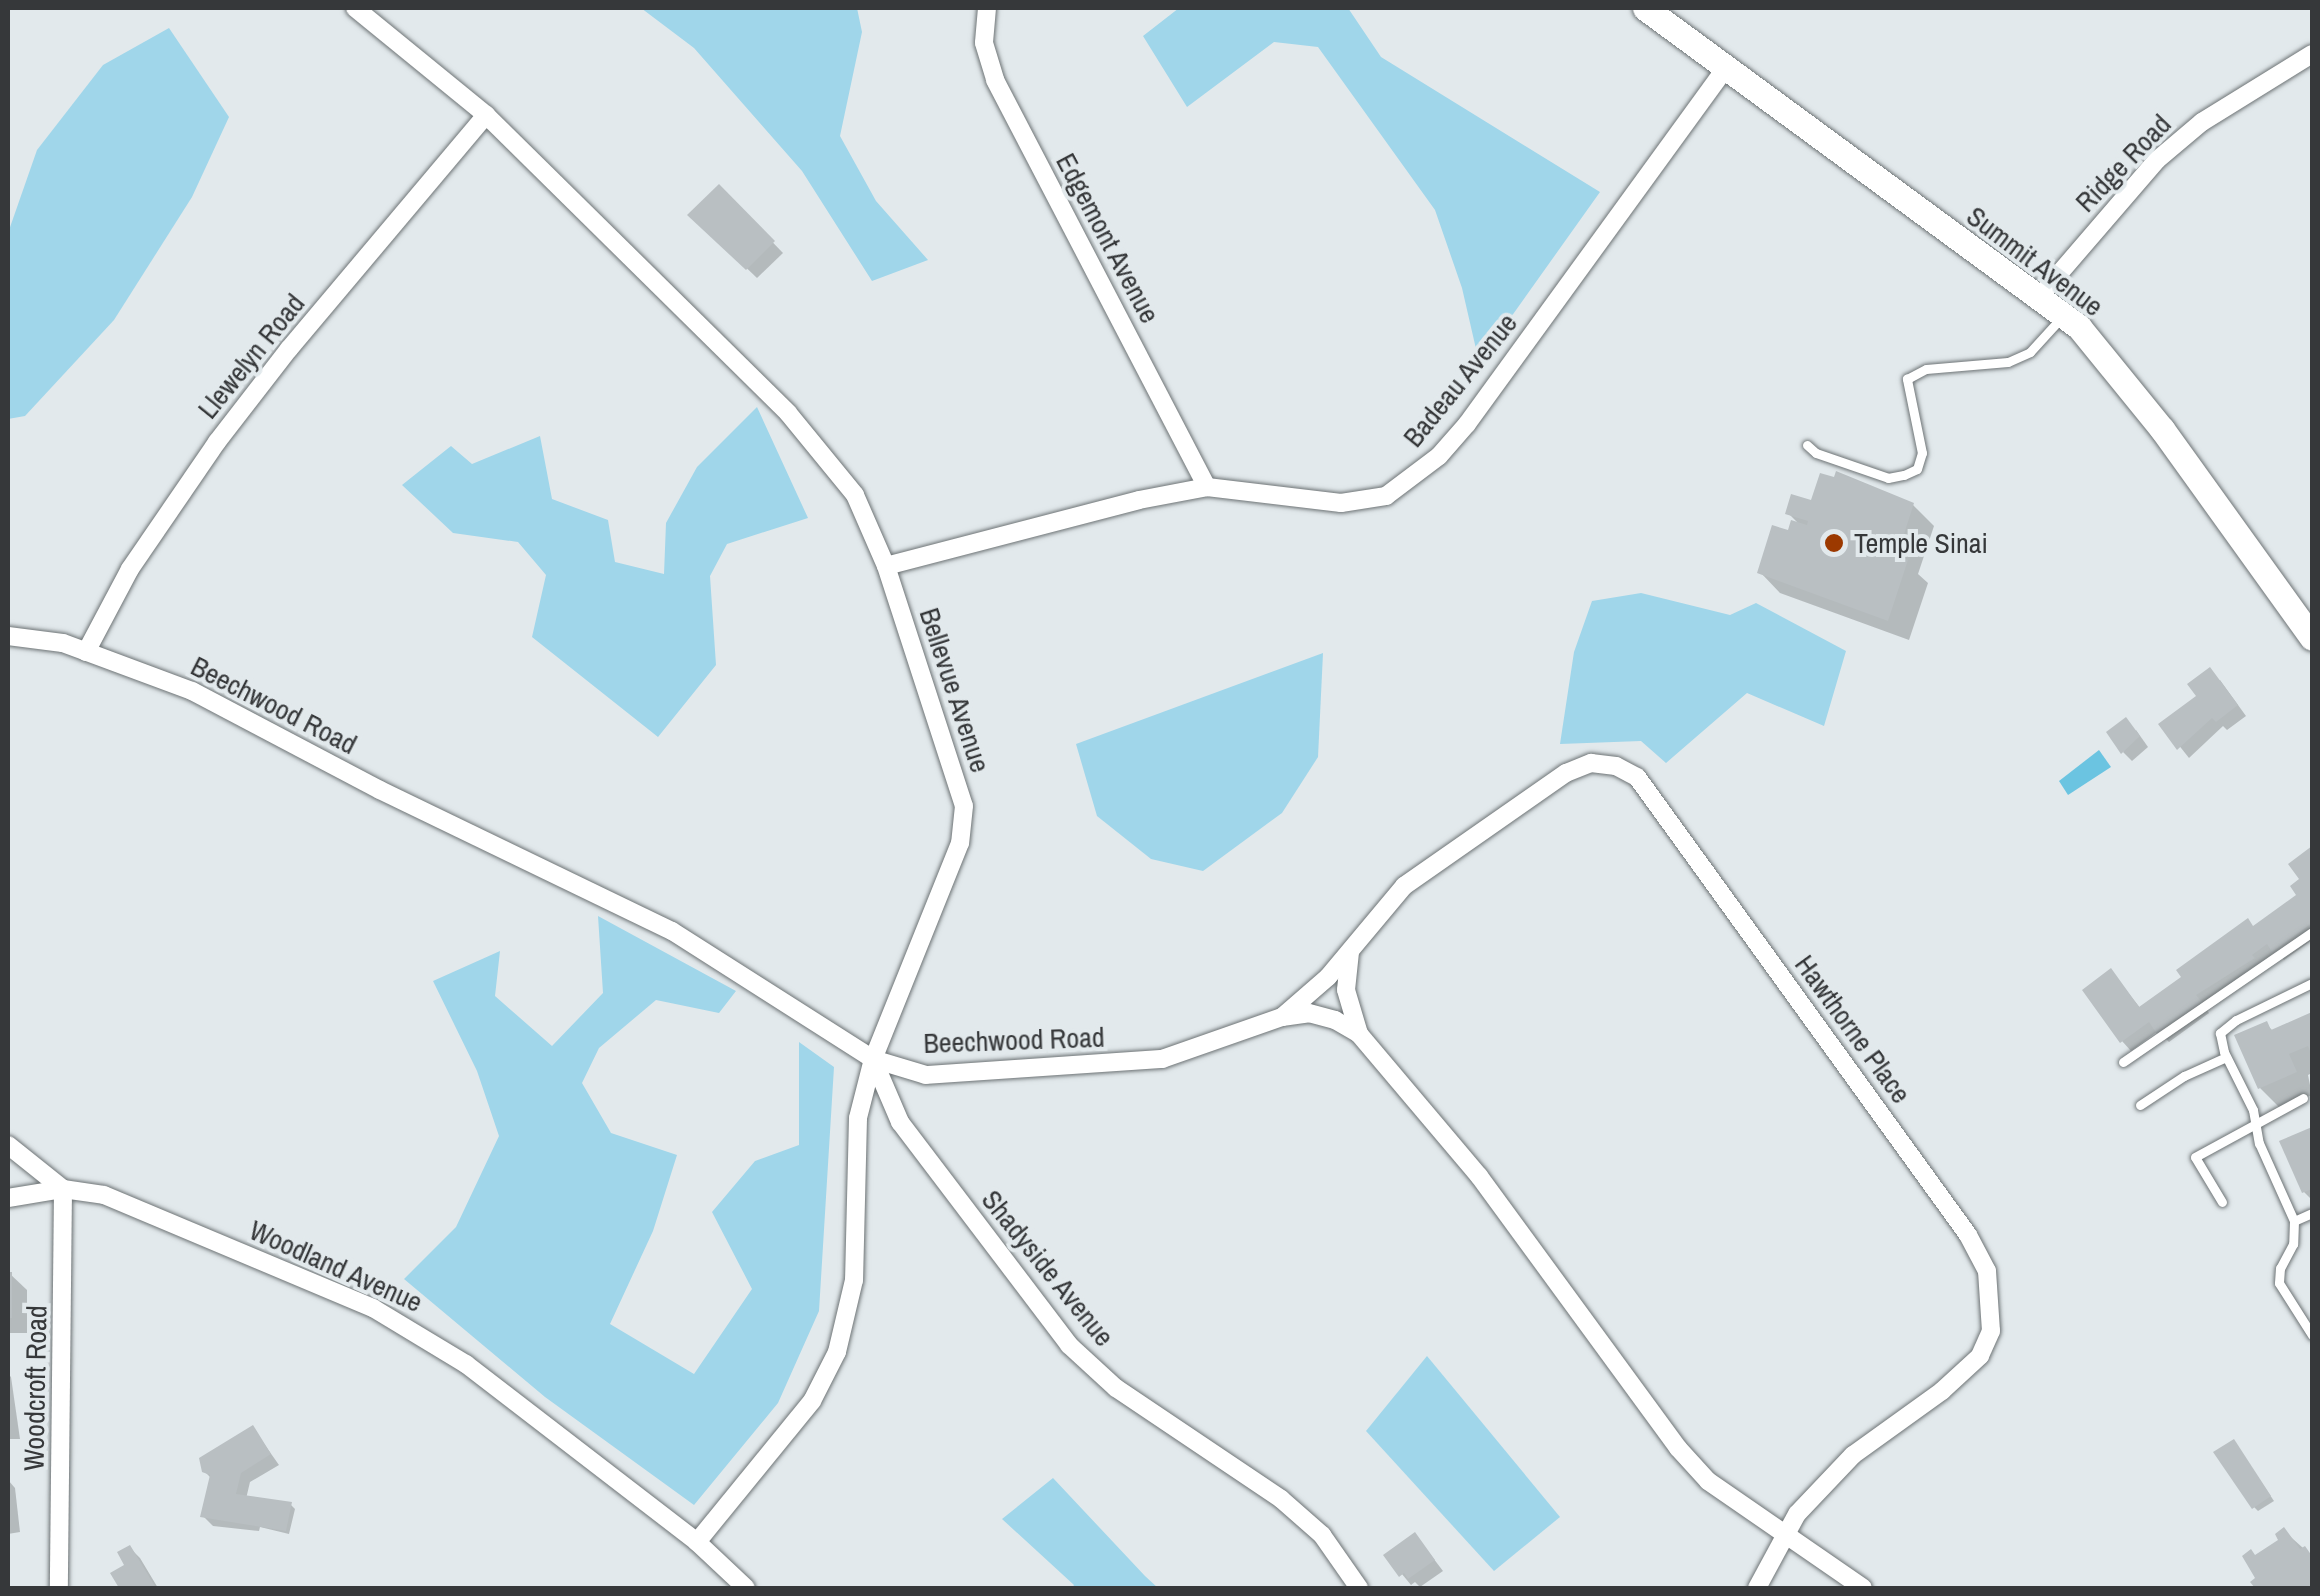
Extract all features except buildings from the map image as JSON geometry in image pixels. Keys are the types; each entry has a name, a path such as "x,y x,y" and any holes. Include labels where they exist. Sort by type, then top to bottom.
{"street":[{"name":"Bellevue Avenue","path":"355,8 486,115 788,413 856,495 886,566 964,806 960,843 873,1059 856,1145 852,1293 837,1352 812,1401 698,1542"},
{"name":"Edgemont Avenue","path":"987,8 984,43 995,80 1207,487"},
{"name":"Summit Avenue","path":"1645,8 2064,314 2126,382 2312,638"},
{"name":"Ridge Road","path":"2039,297 2157,160 2202,122 2312,54"},
{"name":"Badeau Avenue","path":"886,566 1139,500 1207,487 1342,504 1367,502 1411,480 1466,424 1726,68"},
{"name":"Llewelyn Road","path":"86,652 130,569 217,442 288,348 486,115"},
{"name":"Beechwood Road","path":"8,636 62,643 192,692 380,790 672,931 873,1059 926,1075 1162,1059 1282,1017 1309,1013 1358,1034 1546,1264 1678,1448 1708,1481 1864,1588"},
{"name":"Hawthorne Place","path":"1282,1017 1350,952 1404,886 1566,773 1591,763 1616,766 1637,777 1968,1235 1987,1271 1990,1330 1980,1356 1942,1392 1854,1455 1797,1514 1757,1588"},
{"path":"1350,952 1346,990 1358,1034"},
{"name":"Shadyside Avenue","path":"873,1059 900,1122 1070,1346 1116,1388 1281,1499 1322,1534 1359,1588"},
{"path":"8,1145 63,1189"},
{"name":"Woodland Avenue","path":"8,1198 63,1189 104,1195 373,1308 424,1336 698,1542 746,1588"},
{"name":"Woodcroft Road","path":"59,1588 63,1189"}],"lane":[{"path":"1807,445 1816,453 1888,478 1917,469 1922,452 1907,379 1926,370 2008,362 2030,352 2064,314"},
{"path":"2123,1062 2312,932"},
{"path":"2311,1331 2280,1283 2280,1268 2293,1244 2294,1221 2258,1143 2256,1123 2220,1043 2224,1026 2312,984"},
{"path":"2140,1105 2184,1076 2226,1057"},
{"path":"2222,1202 2195,1157 2302,1098"},
{"path":"2294,1221 2312,1213"}],"shaded area":[{"path":"641,8 857,8 862,32 840,136 876,201 928,260 872,281 802,171 694,48"},
{"path":"1179,8 1348,8 1381,57 1600,192 1479,362 1462,288 1435,210 1318,47 1274,42 1187,107 1143,36"},
{"path":"169,28 229,117 192,197 114,320 25,416 8,419 8,233 37,150 103,65"},
{"path":"757,407 808,518 727,544 710,576 716,665 658,737 532,637 546,575 518,542 453,533 402,485 451,446 472,464 540,436 552,499 608,520 615,562 664,574 666,523 697,467"},
{"path":"1641,593 1730,615 1756,603 1846,651 1824,726 1747,693 1666,763 1641,741 1560,744 1574,652 1592,601"},
{"path":"1323,653 1318,757 1282,813 1203,871 1151,859 1097,816 1076,744"},
{"path":"2099,750 2111,767 2068,795 2059,781"},
{"path":"598,916 736,991 719,1013 656,1000 599,1048 582,1083 611,1133 677,1155 653,1231 610,1324 694,1374 752,1289 712,1212 755,1161 799,1145 799,1042 834,1067 819,1311 778,1403 694,1505 545,1397 404,1279 456,1227 499,1136 477,1071 433,981 500,951 495,996 552,1046 603,993"},
{"path":"1427,1356 1560,1517 1494,1571 1366,1431"},
{"path":"1053,1478 1158,1588 1072,1588 1074,1585 1002,1519"}],"place":[{"name":"Temple Sinai","path":"1834,543"}]}
